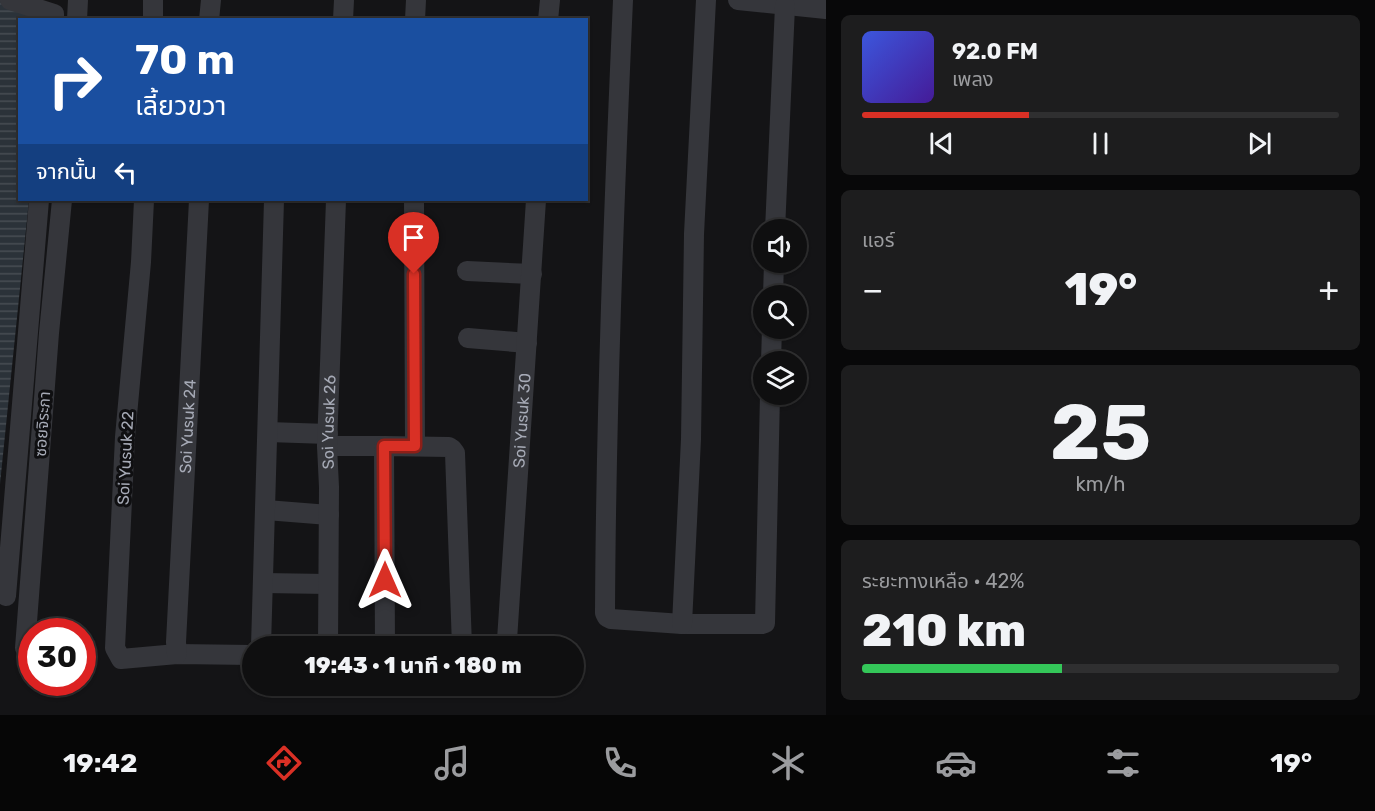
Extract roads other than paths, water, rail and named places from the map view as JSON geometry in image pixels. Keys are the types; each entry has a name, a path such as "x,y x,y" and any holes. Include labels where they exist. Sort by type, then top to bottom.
{"street":[{"path":"10,0 54,14 54,18"},
{"path":"77,18 78,0"},
{"path":"153,0 153,18"},
{"path":"209,18 211,0"},
{"path":"343,18 344,0"},
{"path":"415,18 416,0"},
{"path":"548,18 550,0"},
{"path":"623,0 605,484 605,613 607,617 682,624 765,623 770,405"},
{"path":"682,624 691,439 694,234 706,0"},
{"path":"741,0 826,9"},
{"path":"775,219 785,6"},
{"path":"6,596 39,201"},
{"name":"ซอยจิระภา","path":"27,618 48,344 62,201"},
{"name":"Soi Yusuk 22","path":"144,201 141,262 125,437 115,648 122,659 177,654"},
{"name":"Soi Yusuk 24","path":"177,654 199,201"},
{"path":"261,636 274,201"},
{"name":"Soi Yusuk 26","path":"328,636 328,440 336,201"},
{"path":"414,201 415,446"},
{"name":"Soi Yusuk 30","path":"507,636 536,201"},
{"path":"466,271 532,274"},
{"path":"468,338 527,343"},
{"path":"268,432 384,446 448,447 452,449 455,453 462,636"},
{"path":"384,446 385,636"},
{"path":"266,510 328,515"},
{"path":"263,582 328,584"},
{"path":"177,654 242,655"}]}
